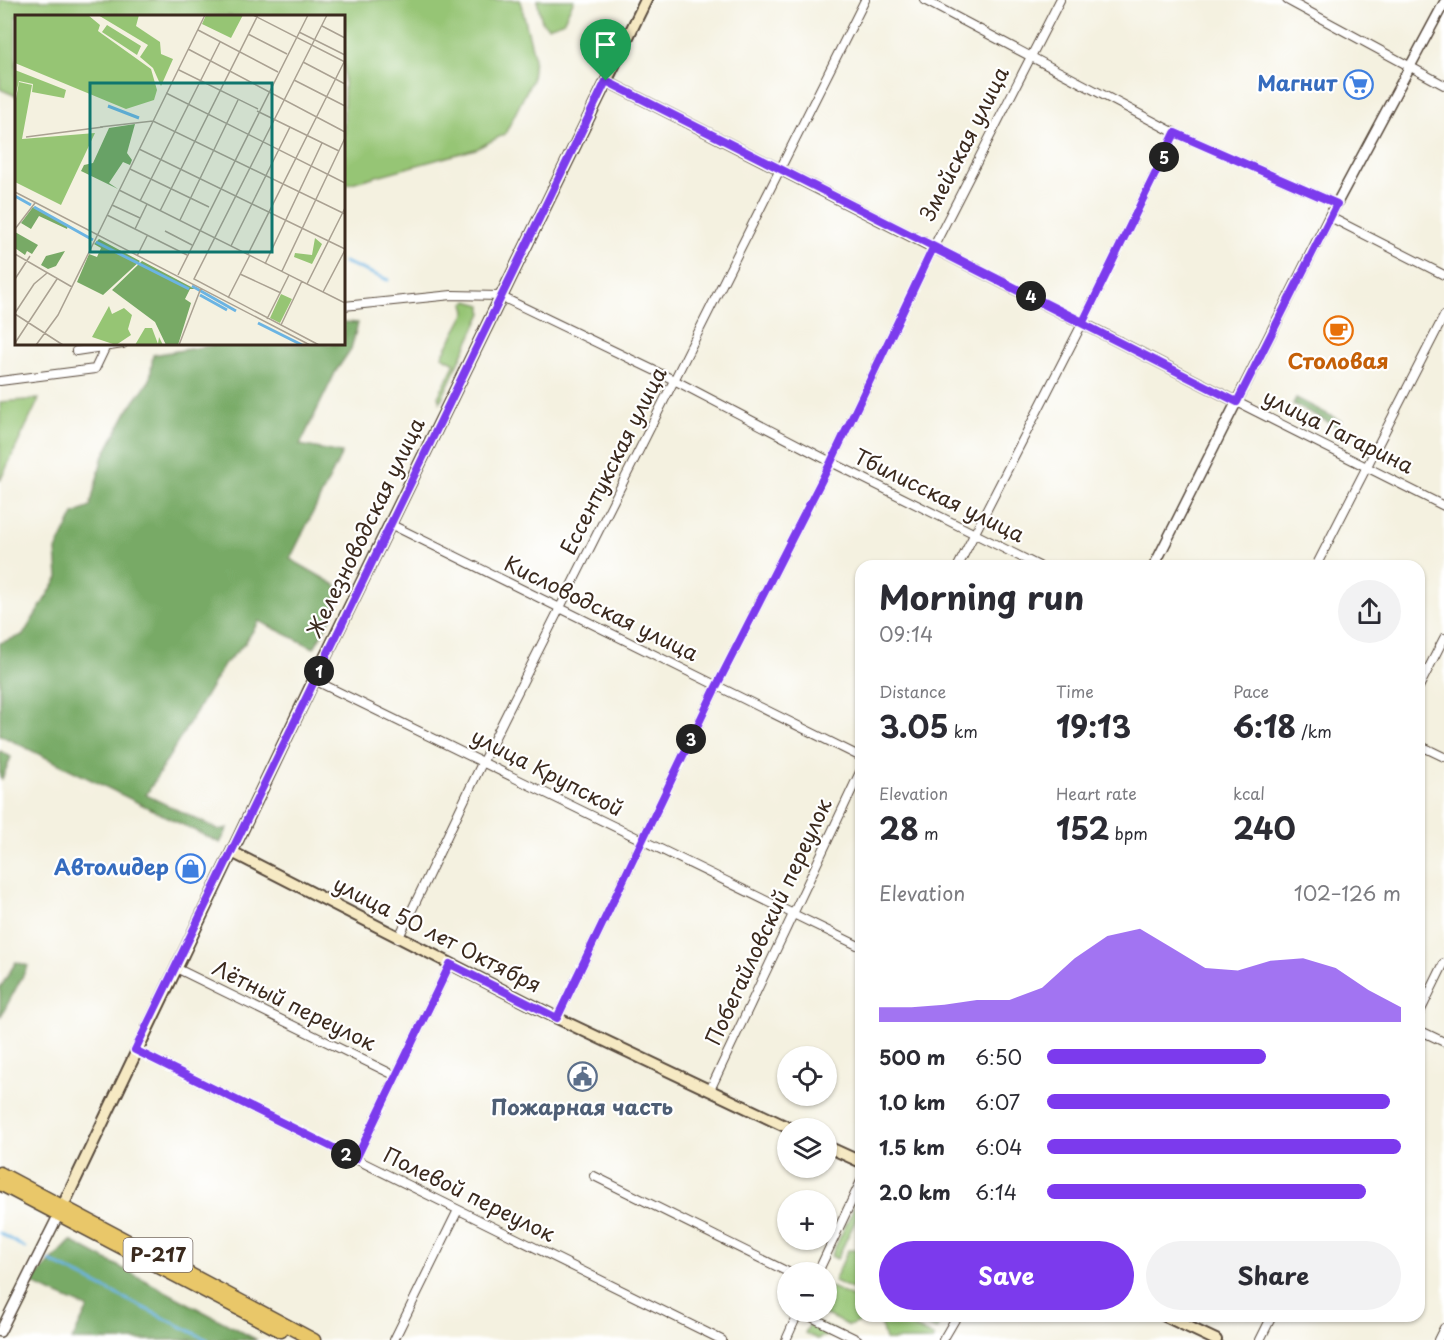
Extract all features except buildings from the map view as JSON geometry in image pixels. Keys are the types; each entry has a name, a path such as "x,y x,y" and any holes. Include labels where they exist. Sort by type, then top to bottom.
{"highway":[{"name":"Р-217","path":"0,1173 298,1340"},
{"name":"Р-217","path":"0,1184 61,1209 314,1340"}],"main road":[{"name":"Железноводская улица","path":"61,1209 135,1050 314,680 646,0"},
{"name":"улица 50 лет Октября","path":"232,852 398,939 557,1018 777,1122"},
{"path":"837,1151 855,1159"},
{"path":"1178,1322 1216,1340"}],"street":[{"name":"Ессентукская улица","path":"398,939 483,761 865,0"},
{"path":"924,0 1175,133 1337,204"},
{"name":"Змейская улица","path":"557,1018 717,685 831,462 933,248 1060,0"},
{"path":"1287,0 1444,85"},
{"path":"1157,560 1330,217 1444,3"},
{"name":"улица Гагарина","path":"606,81 1444,506"},
{"path":"961,560 1083,322 1175,133"},
{"path":"1330,217 1444,274"},
{"path":"345,306 452,295 500,296"},
{"name":"Тбилисская улица","path":"500,296 674,380 831,462 1028,560"},
{"path":"1319,560 1444,316"},
{"path":"76,351 114,345"},
{"path":"0,381 95,369 106,346"},
{"name":"Кисловодская улица","path":"390,524 855,754"},
{"path":"1425,675 1444,638"},
{"name":"улица Крупской","path":"314,680 855,944"},
{"path":"1425,748 1444,757"},
{"name":"Побегайловский переулок","path":"710,1090 855,783"},
{"path":"1425,1002 1444,963"},
{"path":"356,1159 450,964"},
{"name":"Лётный переулок","path":"176,968 396,1076"},
{"path":"1425,1033 1444,1042"},
{"name":"Полевой переулок","path":"135,1050 722,1340"},
{"path":"594,1176 777,1267"},
{"path":"823,1262 855,1194"},
{"path":"0,1332 61,1209"},
{"path":"393,1340 458,1210"},
{"path":"786,1340 794,1322"},
{"path":"821,1322 858,1340"},
{"path":"943,1340 954,1322"},
{"path":"1260,1340 1269,1322"},
{"path":"1438,1340 1444,1328"}],"green space":[{"path":"0,0 520,0 534,56 532,80 505,134 476,149 345,185 345,15 15,15 15,96 0,89"},
{"path":"537,0 574,0 563,22 548,27 542,22"},
{"path":"468,301 482,305 482,313 440,402 438,397 455,363 442,356 466,312 464,303"},
{"path":"345,322 358,323 351,349 336,371 300,445 342,453 290,559 337,586 335,610 314,648 259,621 245,643 224,665 146,795 219,830 228,828 220,843 0,735 0,643 23,635 58,578 56,550 74,514 90,507 102,459 128,410 150,380 153,355 214,345 345,345"},
{"path":"1296,398 1341,421 1338,427 1293,404"},
{"path":"39,399 0,481 0,402"},
{"path":"0,751 11,757 2,779 0,777"},
{"path":"16,962 28,966 0,1018 0,988"},
{"path":"855,1206 855,1222 837,1259 831,1256 834,1250 837,1250 837,1243"},
{"path":"71,1241 257,1340 72,1340 88,1308 30,1283"},
{"path":"848,1250 855,1250 855,1283 852,1289 837,1282 837,1274"},
{"path":"837,1290 855,1298 855,1322 860,1322 849,1326 837,1320"},
{"path":"811,1322 816,1322 838,1332 817,1339 805,1333"},
{"path":"882,1322 903,1322 934,1337 933,1340 885,1340"},
{"path":"919,1322 941,1322 936,1330"}],"waterway":[{"path":"345,262 388,280"},
{"path":"0,1233 25,1248"},
{"path":"50,1261 208,1340"}],"place":[{"name":"Магнит","path":"1358,84"},
{"name":"Столовая","path":"1338,331"},
{"name":"Автолидер","path":"190,868"},
{"name":"Пожарная часть","path":"582,1077"}],"route":[{"path":"606,81 1083,322 1175,133 1337,204 1237,402 933,248 831,462 717,685 557,1018 450,964 356,1159 135,1050 606,81"}]}
